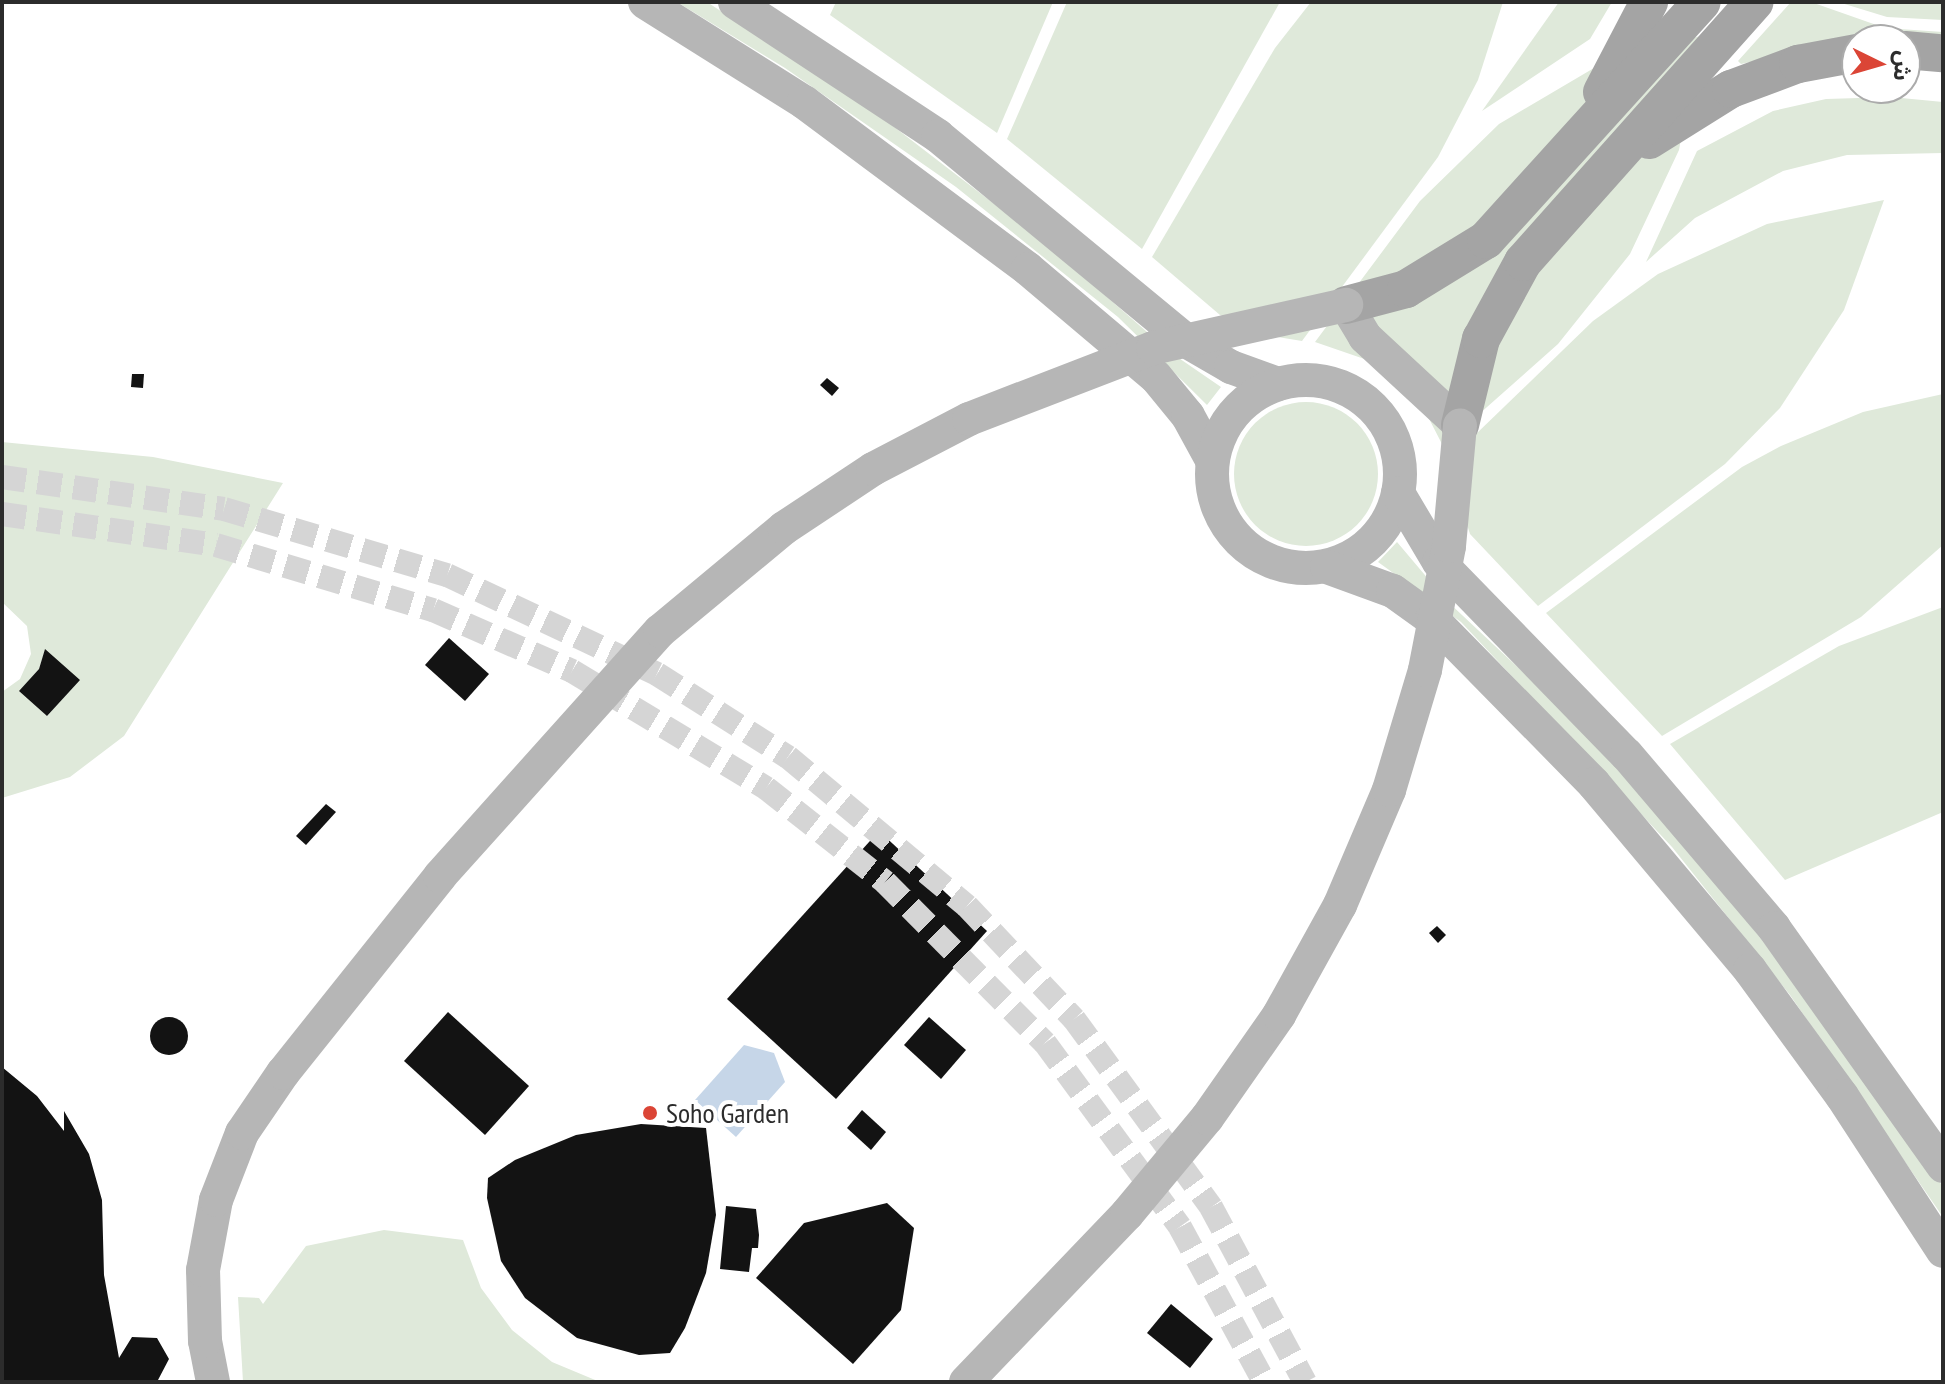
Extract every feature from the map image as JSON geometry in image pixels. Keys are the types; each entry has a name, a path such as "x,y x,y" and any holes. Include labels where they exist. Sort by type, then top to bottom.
{"main road":[{"path":"1577,141 1649,2"},
{"path":"1346,305 1406,289 1461,259 1577,141 1702,2"},
{"path":"1460,425 1472,367 1507,286 1540,238 1755,2"},
{"path":"1921,51 1943,53"},
{"path":"1600,172 1731,89 1798,64 1841,56"}],"street":[{"path":"645,2 804,102 1028,269 1156,377 1188,416 1212,460 1217,507 1245,547 1291,568 1327,567 1393,591 1432,619 1594,784 1750,970 1842,1096 1943,1251"},
{"path":"735,2 938,136 1188,342 1231,367 1278,384 1317,380 1369,404 1382,418 1398,454 1398,493 1374,540 1327,567"},
{"path":"213,1382 205,1341 203,1270 216,1200 242,1133 283,1073 440,876 660,631 795,521 873,469 969,419 1060,380 1153,348 1346,305 1365,337 1460,425 1449,546 1425,670 1389,790 1340,905 1279,1015 1207,1118 1127,1214 966,1382"},
{"path":"1212,460 1234,412 1278,384"},
{"path":"1398,493 1439,562 1627,755 1774,928 1943,1166"}],"green space":[{"path":"677,2 707,2 880,116 1045,243 1170,352 1221,387 1207,405 1118,317 956,187 785,68"},
{"path":"836,2 1053,2 997,133 830,15"},
{"path":"1067,2 1280,2 1142,249 1007,139"},
{"path":"1311,2 1503,2 1478,80 1438,157 1302,341 1259,334 1220,315 1152,257 1275,48"},
{"path":"1559,2 1612,2 1590,39 1482,111"},
{"path":"1791,2 1811,2 1874,24 1841,24 1841,42 1741,64 1738,61"},
{"path":"1838,2 1943,2 1943,20 1887,17"},
{"path":"1921,30 1943,32 1943,39 1921,39"},
{"path":"1700,36 1679,150 1630,254 1558,344 1443,446 1423,407 1376,363 1315,342 1420,201 1499,124 1594,68"},
{"path":"1841,99 1841,104 1921,104 1921,100 1943,102 1943,153 1847,155 1783,171 1695,218 1646,262 1697,151 1773,111"},
{"path":"1884,200 1844,310 1780,408 1725,464 1538,606 1470,534 1447,462 1593,321 1658,274 1767,224"},
{"path":"1943,394 1943,545 1861,617 1662,736 1546,613 1742,467 1781,446 1863,412"},
{"path":"1306,402 1333,408 1357,423 1372,447 1378,474 1372,501 1357,525 1333,540 1306,546 1279,540 1255,525 1240,501 1234,474 1240,447 1255,423 1279,408"},
{"path":"2,442 153,457 283,483 124,736 70,777 2,798 2,692 20,679 31,654 27,626 2,602","holes":["45,650 79,680 47,716 20,691 39,669"]},
{"path":"1397,542 1446,600 1558,705 1697,856 1886,1101 1943,1187 1943,1217 1790,995 1672,847 1461,622 1378,562"},
{"path":"1943,607 1943,812 1785,880 1670,744 1839,646"},
{"path":"384,1230 463,1240 481,1288 512,1330 552,1362 600,1382 243,1382 238,1297 259,1298 263,1304 306,1246"}],"water":[{"path":"744,1045 774,1053 785,1082 736,1137 695,1100"}],"building":[{"path":"132,374 144,374 143,388 131,387"},
{"path":"827,378 839,388 832,396 820,385"},
{"path":"449,638 489,674 465,701 425,665"},
{"path":"45,649 80,680 47,716 19,691 39,669"},
{"path":"326,804 336,812 306,845 296,836"},
{"path":"879,831 987,931 836,1099 727,999"},
{"path":"1437,926 1446,935 1438,943 1429,933"},
{"path":"448,1012 529,1086 485,1135 404,1061"},
{"path":"169,1017 182,1023 188,1036 182,1049 169,1055 156,1049 150,1036 156,1023"},
{"path":"929,1017 966,1050 941,1079 904,1045"},
{"path":"2,1067 37,1096 64,1131 64,1111 89,1154 102,1200 104,1275 119,1358 132,1337 157,1338 169,1359 158,1380 2,1382"},
{"path":"862,1110 886,1132 871,1150 847,1128"},
{"path":"641,1124 706,1128 716,1215 706,1273 685,1328 670,1353 639,1355 577,1338 525,1298 501,1261 487,1198 488,1178 515,1160 576,1135"},
{"path":"887,1203 914,1228 901,1310 853,1364 756,1278 804,1223"},
{"path":"726,1206 756,1209 758,1248 752,1248 749,1272 720,1269"},
{"path":"1171,1304 1213,1339 1190,1368 1147,1333"}],"tunnel":[{"path":"2,477 224,509 447,575 657,674 788,757 967,906 1074,1019 1211,1207 1305,1382"},
{"path":"2,514 216,545 433,610 572,671 766,788 885,882 1045,1043 1180,1227 1264,1382"}],"place":[{"name":"Soho Garden","path":"650,1113"}]}
